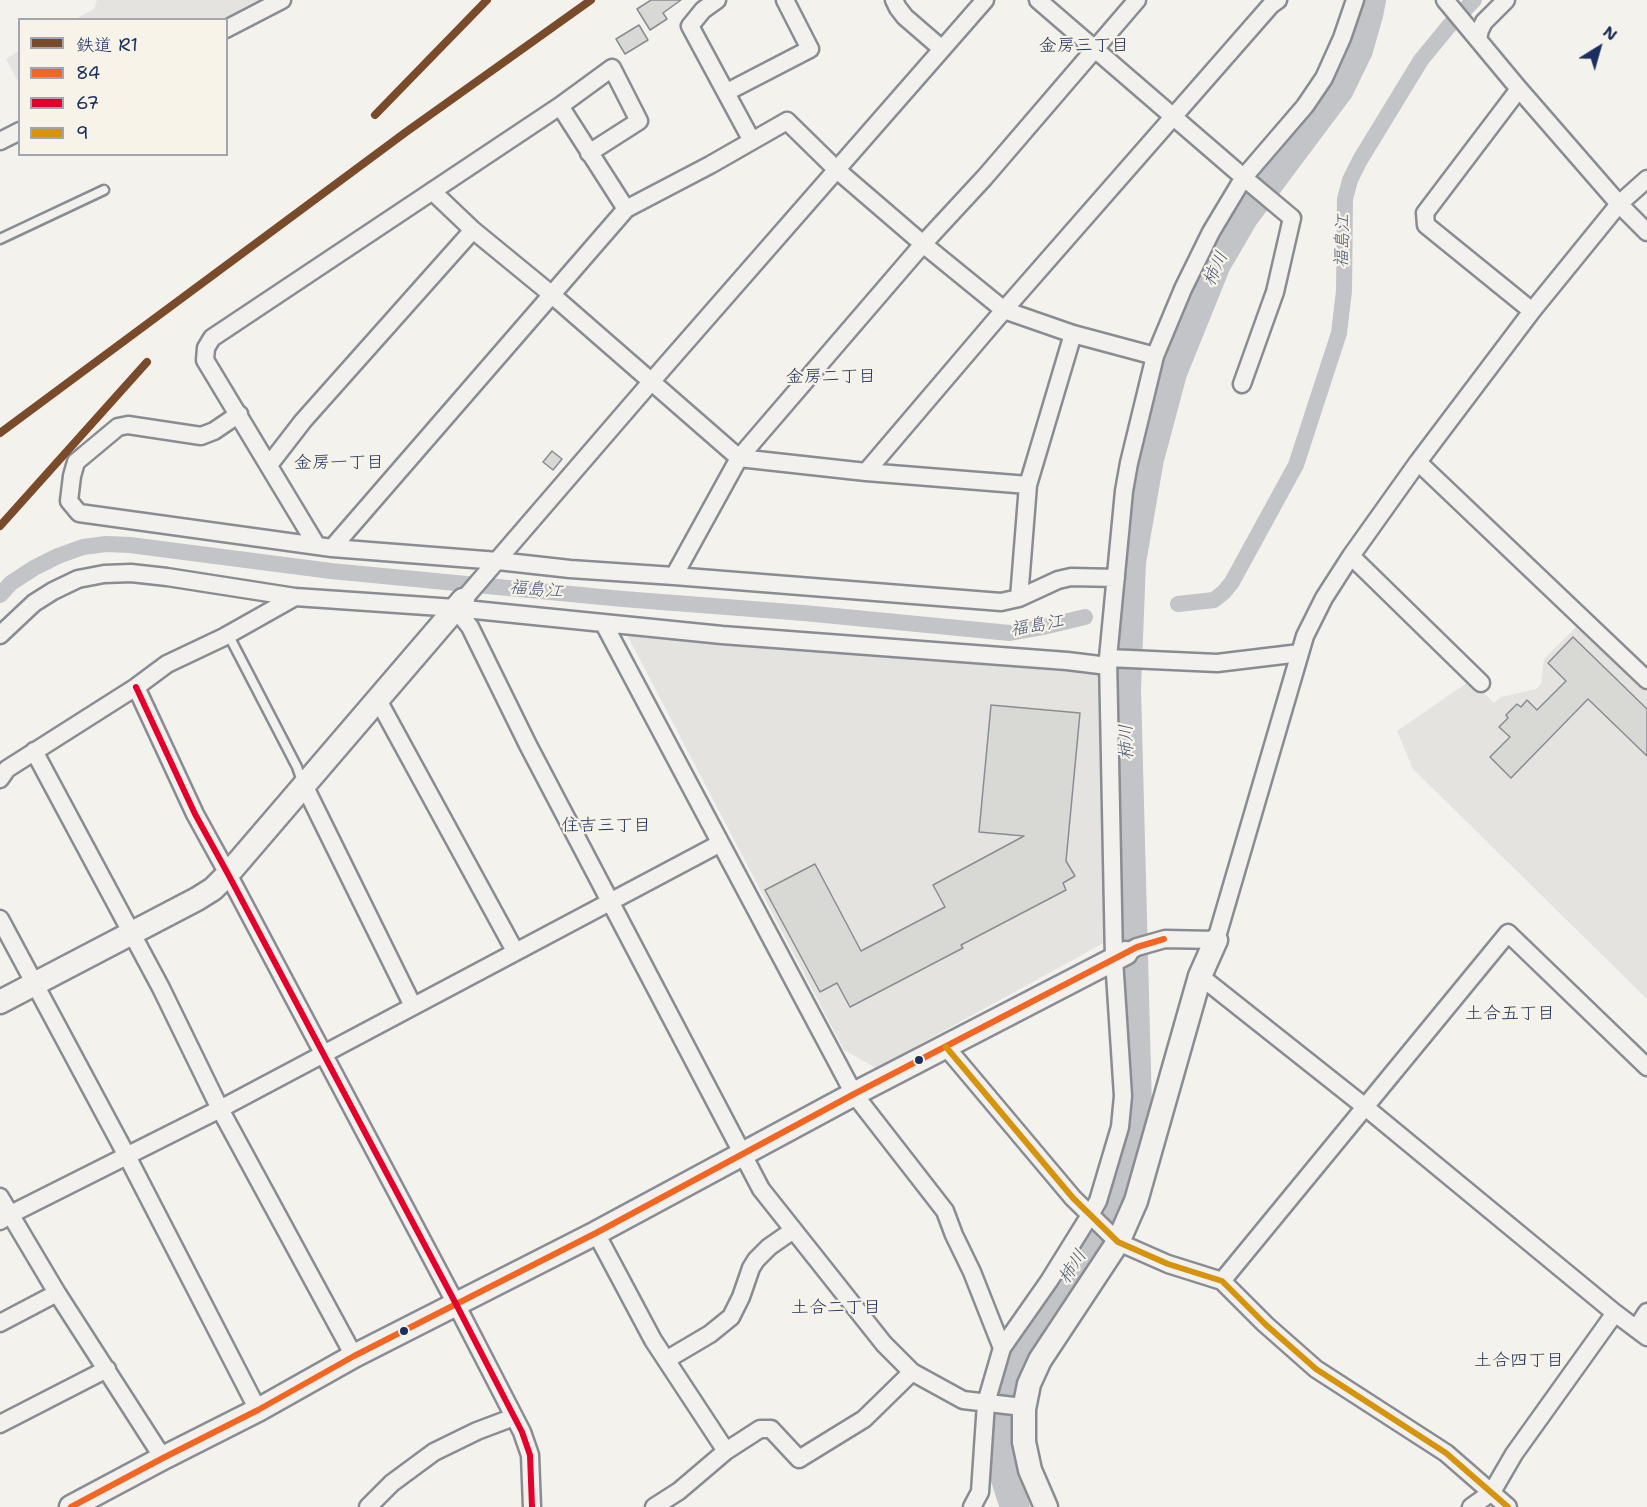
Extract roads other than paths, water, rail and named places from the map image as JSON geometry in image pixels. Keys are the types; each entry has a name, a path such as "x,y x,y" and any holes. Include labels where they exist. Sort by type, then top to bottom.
{"street":[{"path":"228,27 282,0"},
{"path":"717,0 703,10 690,26 752,141"},
{"path":"727,92 810,49 785,0"},
{"path":"0,1002 197,899 213,889 228,874 651,382 985,0"},
{"path":"1038,0 1292,218 1275,292 1242,384"},
{"path":"674,576 739,458 1137,0"},
{"path":"866,472 1004,310 1271,5 1278,0"},
{"path":"972,1507 980,1492 989,1403 1002,1348 1049,1281 1098,1201 1120,1127 1123,1096 1110,660 1124,491 1155,356 1197,258 1211,232 1246,180 1305,106 1324,78 1342,38 1355,0"},
{"path":"1474,34 1506,0"},
{"path":"1445,1 1619,204 1647,232"},
{"path":"899,3 905,17 942,49"},
{"path":"324,547 269,465 205,360 206,348 212,338 560,106 612,68 639,121 589,153"},
{"path":"1519,89 1425,213 1426,225 1532,311"},
{"path":"560,106 626,209"},
{"path":"324,547 626,209 787,122 837,170 1004,310 1073,334 1155,356"},
{"path":"0,141 18,132"},
{"path":"1046,1507 1030,1470 1019,1408 1040,1360 1118,1242 1136,1201 1200,976 1216,940 1300,653 1313,618 1335,579 1418,462 1532,311 1619,204 1647,179"},
{"path":"432,191 473,230 551,294 739,458 866,472 1028,485"},
{"path":"269,465 303,421 473,230"},
{"path":"1019,598 1028,485 1073,334"},
{"path":"239,414 214,431 201,436 128,425 118,427 76,462 69,501 79,513 324,547 493,565 674,576 1001,602 1019,598 1058,580 1071,577 1116,579"},
{"path":"1418,462 1647,680"},
{"path":"1351,556 1481,683"},
{"path":"0,635 34,603 78,579 104,574 131,573 296,597 459,604 603,624 722,636 1067,661 1144,660 1217,663 1300,653"},
{"path":"0,778 7,769 136,687 167,664 296,597"},
{"path":"459,604 528,745 760,1189 884,1344 912,1372 963,1400 1019,1408"},
{"path":"603,624 854,1094 945,1211 1002,1348"},
{"path":"136,687 195,814 456,1304 514,1418 530,1455 532,1507"},
{"path":"378,700 515,951"},
{"path":"34,752 161,988 220,1108 354,1356"},
{"path":"303,785 414,1006"},
{"path":"6,1218 220,1108 719,844"},
{"path":"0,919 127,1156 258,1410"},
{"path":"1222,1281 1508,933 1647,1067"},
{"path":"71,1507 258,1410 354,1356 596,1233 854,1094 1120,956 1165,939 1216,940"},
{"path":"1200,976 1364,1106 1642,1333 1647,1312"},
{"path":"946,1047 1073,1198 1118,1242 1168,1264 1222,1281 1265,1324 1316,1369 1446,1453 1508,1507"},
{"path":"0,1197 6,1218 107,1369 163,1458"},
{"path":"666,1360 710,1335 731,1317 756,1260 769,1247 792,1231"},
{"path":"596,1233 653,1340 726,1451"},
{"path":"0,1323 57,1293"},
{"path":"1471,1507 1492,1492 1514,1454 1615,1313"},
{"path":"0,1424 107,1369"},
{"path":"654,1507 679,1491 726,1451 760,1429 771,1429 799,1459 864,1419 912,1372"},
{"path":"368,1507 392,1483 434,1452 477,1431 514,1418"}],"lane":[{"path":"0,239 104,190"},
{"path":"228,634 297,767 303,785"}],"waterway":[{"name":"柿川","path":"1015,1507 1004,1473 1001,1452 1001,1415 1007,1385 1026,1340 1075,1269 1108,1214 1129,1156 1137,1109 1126,689 1131,562 1149,459 1172,373 1216,264 1244,216 1339,89 1358,50 1371,0"},
{"name":"福島江","path":"1178,604 1214,600 1224,592 1232,582 1296,465 1339,333 1344,291 1345,199 1350,180 1421,60 1474,0"},
{"name":"福島江","path":"0,595 11,583 58,556 83,547 106,544 130,545 331,571 1010,633 1085,617"}],"rail line":[{"name":"R1","path":"375,115 487,0"},
{"name":"R1","path":"0,433 406,132 591,0"},
{"name":"R1","path":"0,526 147,362"}],"district":[{"name":"金房三丁目","path":"1084,46"},
{"name":"金房二丁目","path":"831,377"},
{"name":"金房一丁目","path":"339,463"},
{"name":"住吉三丁目","path":"606,826"},
{"name":"土合五丁目","path":"1510,1014"},
{"name":"土合二丁目","path":"836,1308"},
{"name":"土合四丁目","path":"1519,1361"}]}
